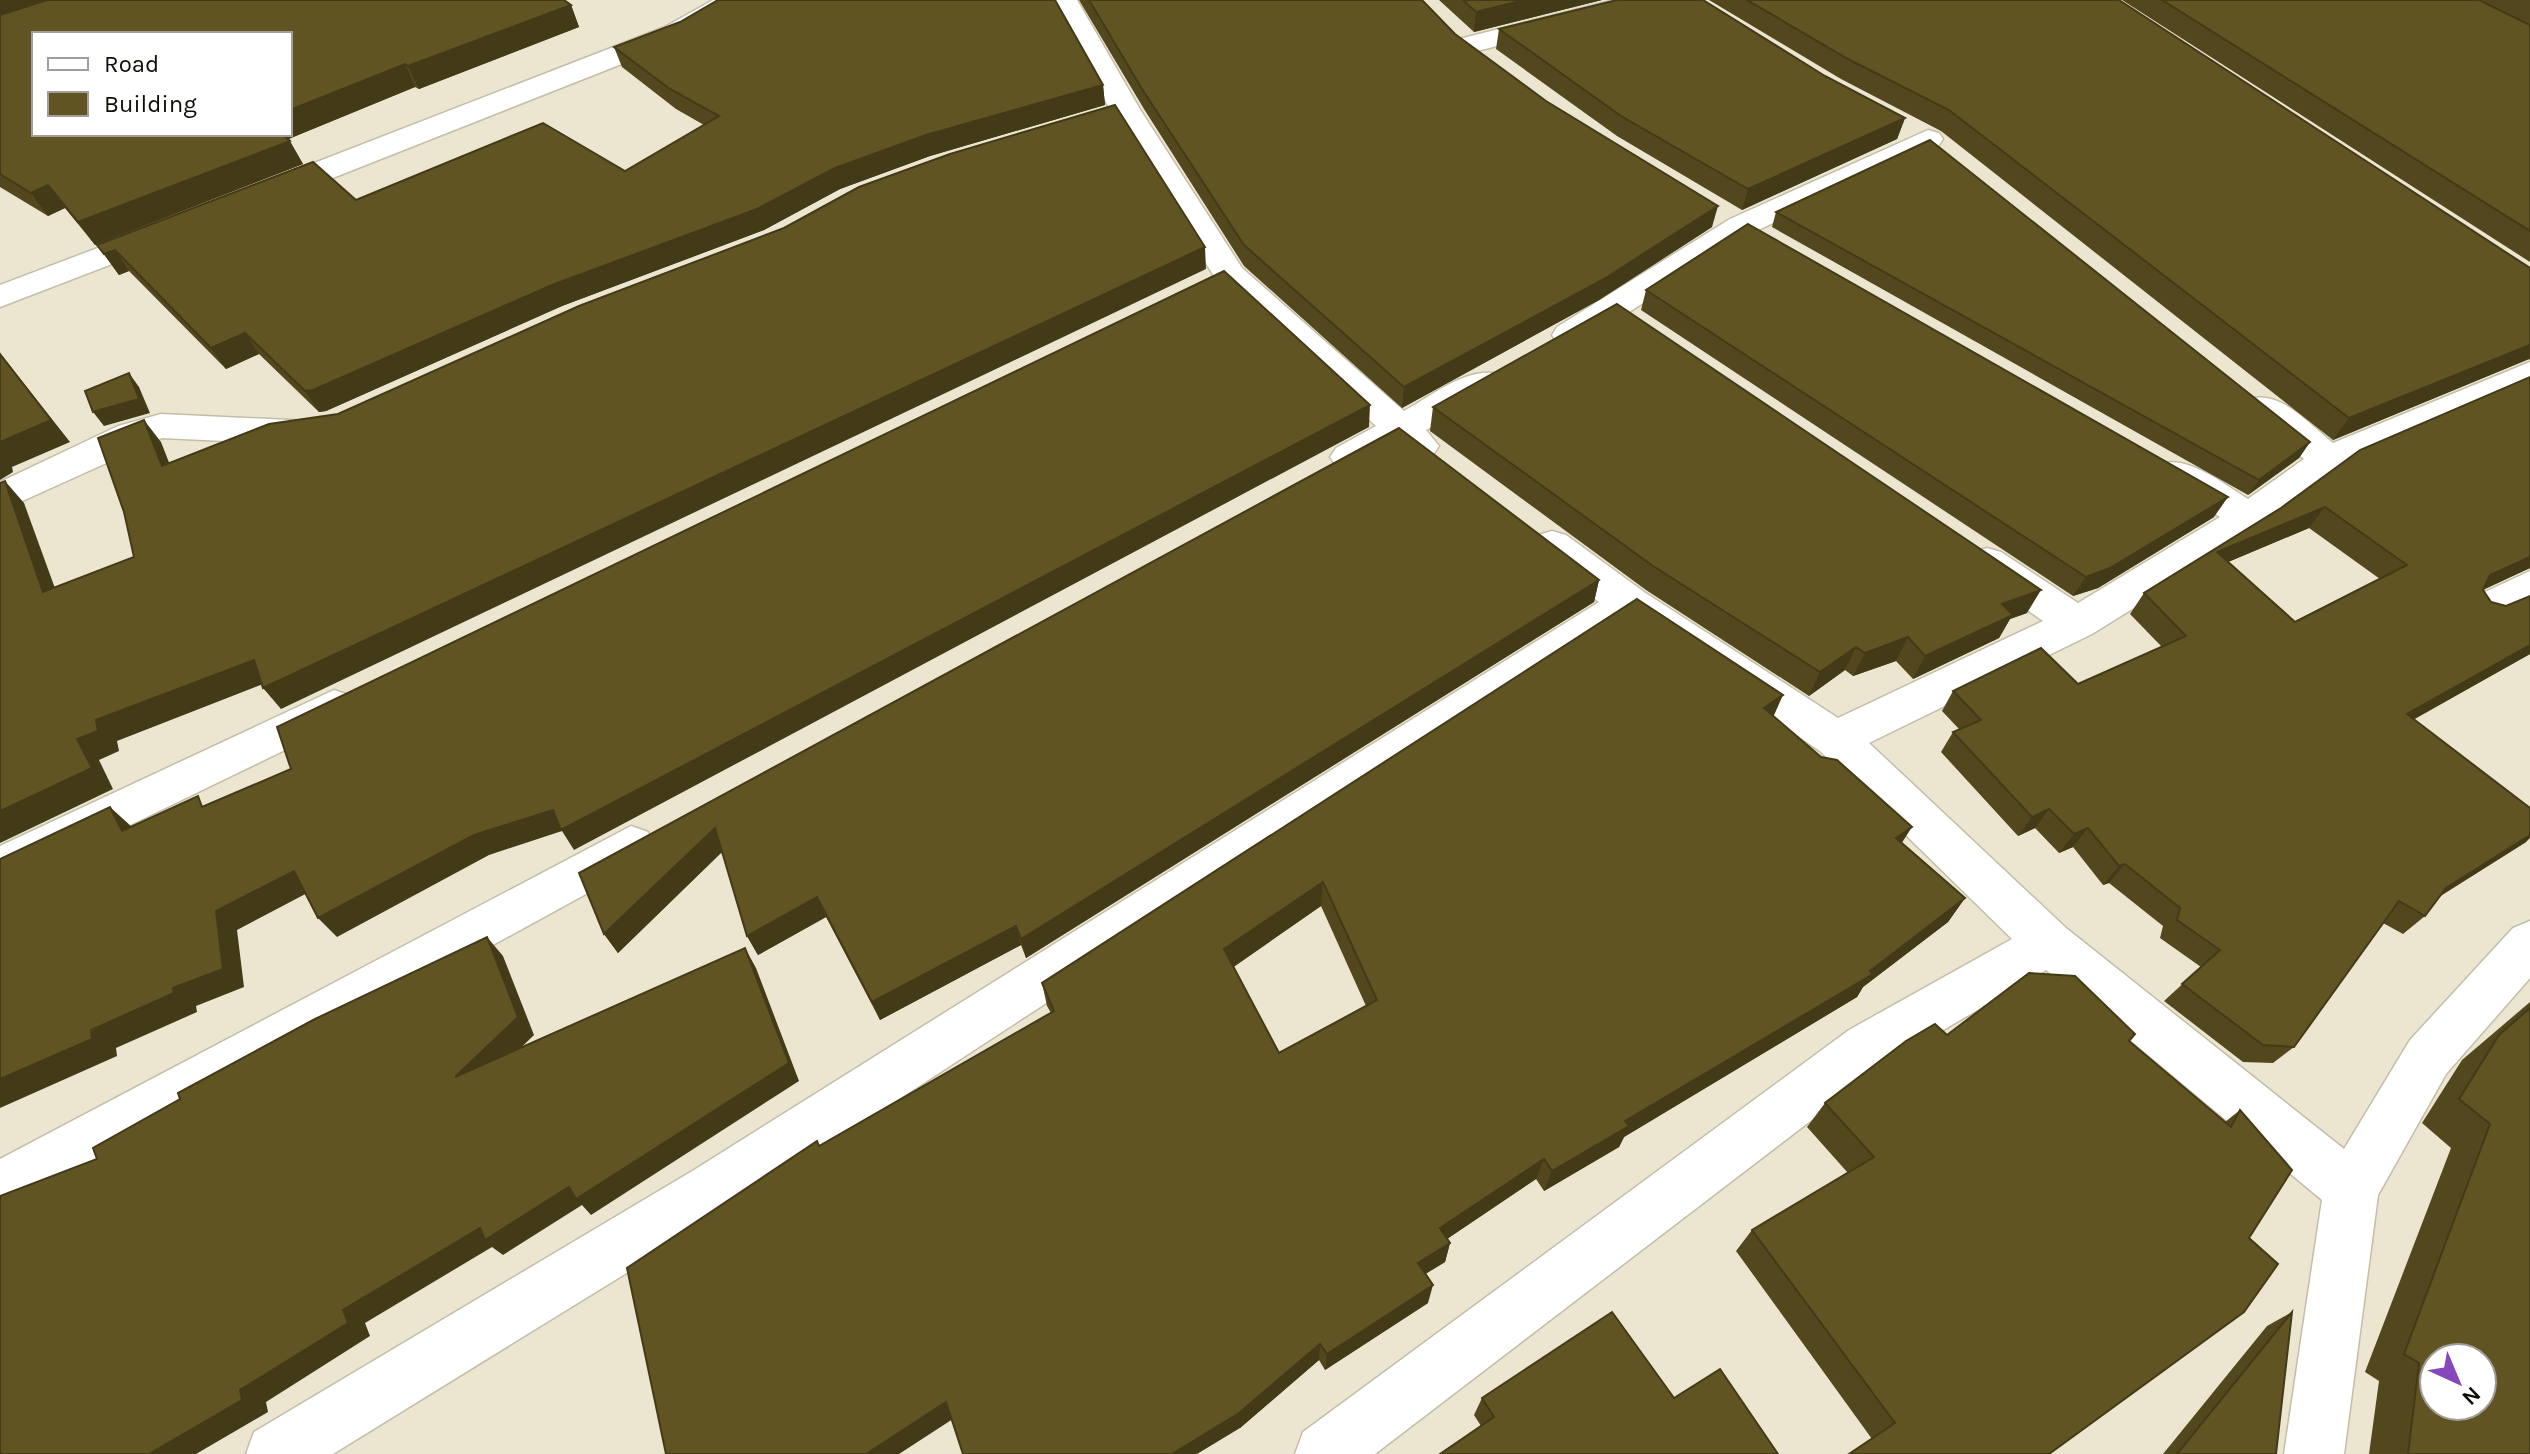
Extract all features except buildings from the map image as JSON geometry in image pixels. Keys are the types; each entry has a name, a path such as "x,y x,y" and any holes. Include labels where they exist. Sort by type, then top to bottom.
{"street":[{"path":"235,205 675,33 726,4 750,0"},
{"path":"1063,0 1111,116 1215,281 1450,469"},
{"path":"1500,73 1456,37 1647,0"},
{"path":"1315,476 1526,359 1626,319 1741,226 1927,141"},
{"path":"0,297 191,223"},
{"path":"1836,739 2077,623 2250,517 2329,459 2530,373"},
{"path":"2244,391 2329,459"},
{"path":"0,498 131,435 161,426 310,433 338,424"},
{"path":"2140,455 2250,517"},
{"path":"1527,526 1629,603 1836,739 2049,943 2351,1189"},
{"path":"1958,542 2077,623"},
{"path":"2487,609 2530,586"},
{"path":"276,1454 713,1189 1629,603"},
{"path":"0,868 372,688"},
{"path":"0,1188 672,824"},
{"path":"1325,1454 1867,1047 2049,943"},
{"path":"2314,1454 2351,1189 2428,1057 2530,943"}]}
